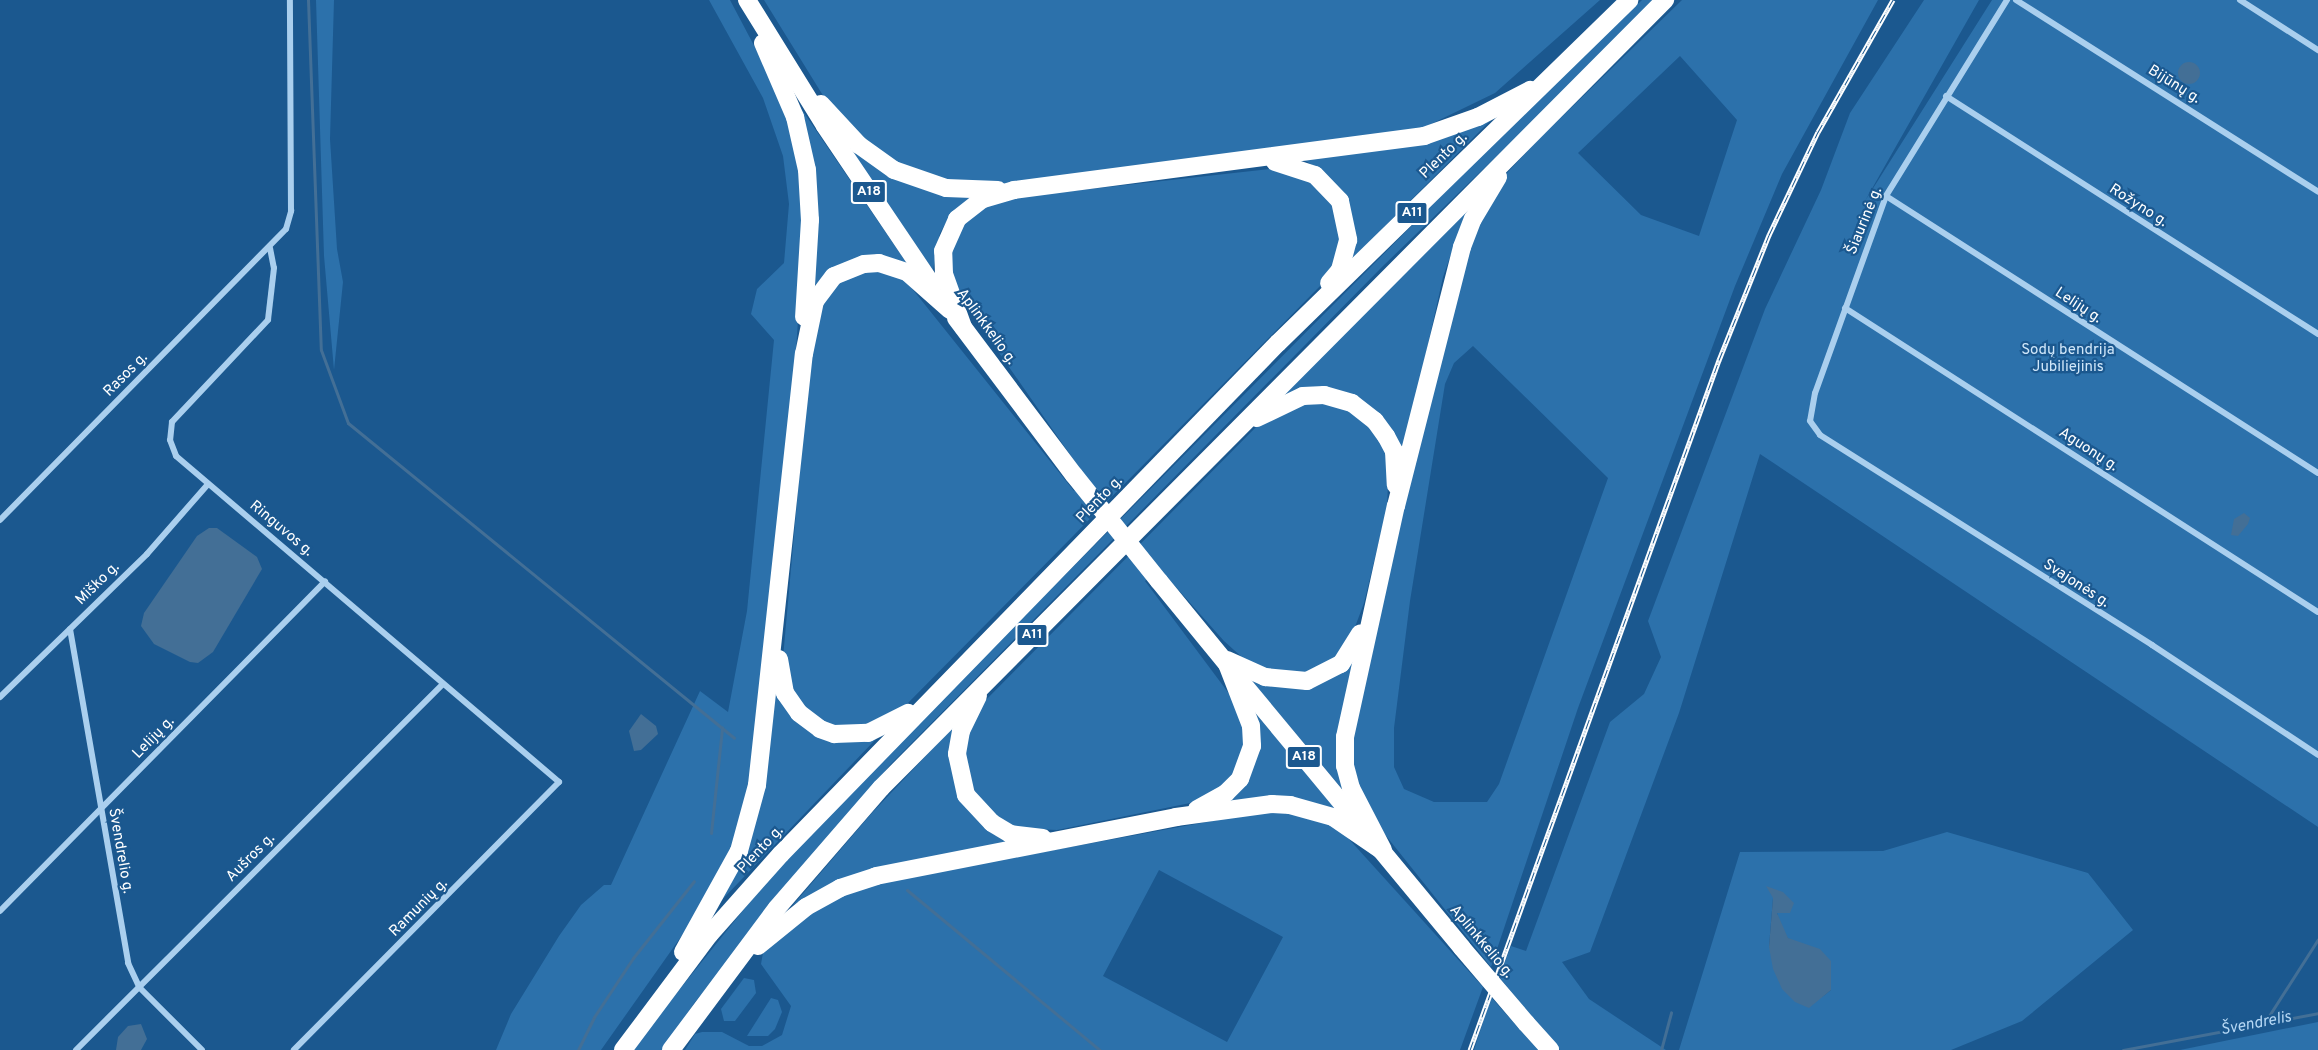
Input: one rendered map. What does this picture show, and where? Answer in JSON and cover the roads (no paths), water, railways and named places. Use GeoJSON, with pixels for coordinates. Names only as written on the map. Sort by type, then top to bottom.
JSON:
{"type":"FeatureCollection","features":[{"type":"Feature","properties":{"kind":"highway","name":"Aplinkkelio g."},"geometry":{"type":"LineString","coordinates":[[745,0],[825,126],[950,310],[1074,475],[1462,948],[1550,1050]]}},
{"type":"Feature","properties":{"kind":"highway"},"geometry":{"type":"LineString","coordinates":[[642,1020],[724,882],[750,819],[782,585],[804,354],[810,220],[807,170],[795,117],[745,0]]}},
{"type":"Feature","properties":{"kind":"highway","name":"Plento g."},"geometry":{"type":"LineString","coordinates":[[623,1050],[642,1020],[709,935],[781,854],[1278,344],[1630,0]]}},
{"type":"Feature","properties":{"kind":"highway","name":"A11"},"geometry":{"type":"LineString","coordinates":[[671,1050],[827,848],[986,681],[1665,0]]}},
{"type":"Feature","properties":{"kind":"highway"},"geometry":{"type":"LineString","coordinates":[[792,72],[859,145],[894,170],[946,188],[1014,190],[1258,160],[1451,129],[1545,82]]}},
{"type":"Feature","properties":{"kind":"highway"},"geometry":{"type":"LineString","coordinates":[[1384,853],[1352,788],[1344,753],[1373,605],[1462,247],[1488,191],[1540,124]]}},
{"type":"Feature","properties":{"kind":"highway"},"geometry":{"type":"LineString","coordinates":[[1258,160],[1301,167],[1315,175],[1334,191],[1347,222],[1348,240],[1340,270],[1278,344]]}},
{"type":"Feature","properties":{"kind":"highway"},"geometry":{"type":"LineString","coordinates":[[963,327],[944,274],[946,237],[966,210],[983,199],[1014,190]]}},
{"type":"Feature","properties":{"kind":"highway"},"geometry":{"type":"LineString","coordinates":[[804,354],[815,301],[824,286],[847,269],[864,264],[895,267],[917,280],[950,310]]}},
{"type":"Feature","properties":{"kind":"highway"},"geometry":{"type":"LineString","coordinates":[[1232,433],[1276,406],[1303,396],[1324,395],[1352,404],[1375,420],[1394,451],[1396,506]]}},
{"type":"Feature","properties":{"kind":"highway"},"geometry":{"type":"LineString","coordinates":[[782,585],[780,676],[785,693],[809,722],[834,734],[868,733],[928,702]]}},
{"type":"Feature","properties":{"kind":"highway"},"geometry":{"type":"LineString","coordinates":[[1224,660],[1283,682],[1320,678],[1350,655],[1373,605]]}},
{"type":"Feature","properties":{"kind":"highway"},"geometry":{"type":"LineString","coordinates":[[1176,817],[1226,794],[1247,764],[1251,726],[1224,660]]}},
{"type":"Feature","properties":{"kind":"highway"},"geometry":{"type":"LineString","coordinates":[[986,681],[961,731],[957,754],[966,795],[992,823],[1010,834],[1066,839]]}},
{"type":"Feature","properties":{"kind":"highway"},"geometry":{"type":"LineString","coordinates":[[690,1023],[713,1003],[761,943],[806,907],[840,888],[876,876],[1176,817],[1290,804],[1332,818],[1384,853]]}},
{"type":"Feature","properties":{"kind":"street","name":"Rasos g."},"geometry":{"type":"LineString","coordinates":[[0,520],[270,248],[286,229],[291,211],[290,0]]}},
{"type":"Feature","properties":{"kind":"street","name":"Šiaurinė g."},"geometry":{"type":"LineString","coordinates":[[1820,435],[1810,421],[1811,408],[1886,196],[2007,0]]}},
{"type":"Feature","properties":{"kind":"street","name":"Bijūnų g."},"geometry":{"type":"LineString","coordinates":[[2016,0],[2318,192]]}},
{"type":"Feature","properties":{"kind":"street"},"geometry":{"type":"LineString","coordinates":[[2240,0],[2318,50]]}},
{"type":"Feature","properties":{"kind":"street","name":"Rožyno g."},"geometry":{"type":"LineString","coordinates":[[1946,96],[2318,334]]}},
{"type":"Feature","properties":{"kind":"street","name":"Lelijų g."},"geometry":{"type":"LineString","coordinates":[[1886,196],[2318,473]]}},
{"type":"Feature","properties":{"kind":"street","name":"Ringuvos g."},"geometry":{"type":"LineString","coordinates":[[270,248],[274,268],[268,320],[172,423],[170,440],[176,456],[559,782]]}},
{"type":"Feature","properties":{"kind":"street","name":"Aguonų g."},"geometry":{"type":"LineString","coordinates":[[1845,308],[2318,612]]}},
{"type":"Feature","properties":{"kind":"street","name":"Svajonės g."},"geometry":{"type":"LineString","coordinates":[[1820,435],[2152,645],[2318,755]]}},
{"type":"Feature","properties":{"kind":"street","name":"Miško g."},"geometry":{"type":"LineString","coordinates":[[0,697],[147,554],[208,484]]}},
{"type":"Feature","properties":{"kind":"street","name":"Lelijų g."},"geometry":{"type":"LineString","coordinates":[[0,911],[325,581]]}},
{"type":"Feature","properties":{"kind":"street","name":"Švendrelio g."},"geometry":{"type":"LineString","coordinates":[[70,629],[128,963],[139,987],[202,1050]]}},
{"type":"Feature","properties":{"kind":"street","name":"Aušros g."},"geometry":{"type":"LineString","coordinates":[[76,1050],[443,684]]}},
{"type":"Feature","properties":{"kind":"street","name":"Ramunių g."},"geometry":{"type":"LineString","coordinates":[[294,1050],[559,782]]}},
{"type":"Feature","properties":{"kind":"waterway"},"geometry":{"type":"LineString","coordinates":[[308,0],[321,350],[348,423],[734,738]]}},
{"type":"Feature","properties":{"kind":"waterway"},"geometry":{"type":"LineString","coordinates":[[711,833],[722,728]]}},
{"type":"Feature","properties":{"kind":"waterway"},"geometry":{"type":"LineString","coordinates":[[578,1050],[594,1017],[633,958],[694,881]]}},
{"type":"Feature","properties":{"kind":"waterway"},"geometry":{"type":"LineString","coordinates":[[907,890],[1100,1050]]}},
{"type":"Feature","properties":{"kind":"waterway"},"geometry":{"type":"LineString","coordinates":[[2265,1022],[2318,939]]}},
{"type":"Feature","properties":{"kind":"waterway"},"geometry":{"type":"LineString","coordinates":[[1661,1050],[1671,1012]]}},
{"type":"Feature","properties":{"kind":"waterway","name":"Švendrelis"},"geometry":{"type":"LineString","coordinates":[[2123,1050],[2318,1013]]}},
{"type":"Feature","properties":{"kind":"railway"},"geometry":{"type":"LineString","coordinates":[[1470,1050],[1719,360],[1769,235],[1818,132],[1893,0]]}},
{"type":"Feature","properties":{"kind":"park label","name":"Sodų bendrija Jubiliejinis"},"geometry":{"type":"Point","coordinates":[2068,358]}}]}
